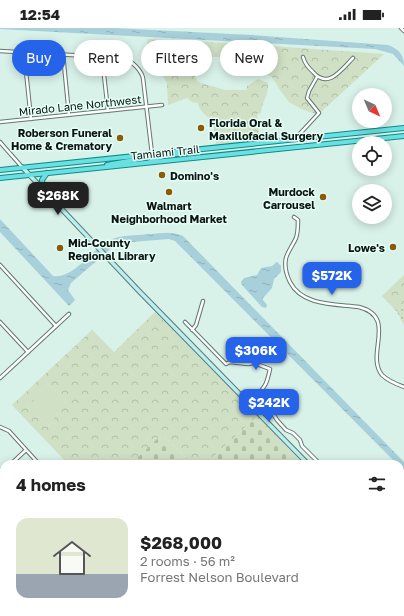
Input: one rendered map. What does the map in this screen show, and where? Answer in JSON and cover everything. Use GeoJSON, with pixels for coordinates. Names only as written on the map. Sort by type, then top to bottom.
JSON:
{"type":"FeatureCollection","features":[{"type":"Feature","properties":{"kind":"main road","name":"Tamiami Trail"},"geometry":{"type":"LineString","coordinates":[[0,170],[404,128]]}},
{"type":"Feature","properties":{"kind":"main road"},"geometry":{"type":"LineString","coordinates":[[382,130],[382,136]]}},
{"type":"Feature","properties":{"kind":"main road","name":"Tamiami Trail"},"geometry":{"type":"LineString","coordinates":[[392,137],[404,136]]}},
{"type":"Feature","properties":{"kind":"main road","name":"Tamiami Trail"},"geometry":{"type":"LineString","coordinates":[[0,178],[352,141]]}},
{"type":"Feature","properties":{"kind":"main road"},"geometry":{"type":"LineString","coordinates":[[150,162],[158,157],[184,154],[204,148]]}},
{"type":"Feature","properties":{"kind":"main road"},"geometry":{"type":"LineString","coordinates":[[91,168],[144,158],[152,154]]}},
{"type":"Feature","properties":{"kind":"main road"},"geometry":{"type":"LineString","coordinates":[[43,189],[42,180],[47,173]]}},
{"type":"Feature","properties":{"kind":"street"},"geometry":{"type":"LineString","coordinates":[[401,28],[404,31]]}},
{"type":"Feature","properties":{"kind":"street"},"geometry":{"type":"LineString","coordinates":[[0,51],[12,52]]}},
{"type":"Feature","properties":{"kind":"street"},"geometry":{"type":"LineString","coordinates":[[303,57],[306,65],[317,77],[325,79],[333,77],[353,58]]}},
{"type":"Feature","properties":{"kind":"street"},"geometry":{"type":"LineString","coordinates":[[133,63],[142,74],[152,154]]}},
{"type":"Feature","properties":{"kind":"street"},"geometry":{"type":"LineString","coordinates":[[26,76],[30,118]]}},
{"type":"Feature","properties":{"kind":"street"},"geometry":{"type":"LineString","coordinates":[[65,76],[69,114]]}},
{"type":"Feature","properties":{"kind":"street"},"geometry":{"type":"LineString","coordinates":[[104,76],[108,111]]}},
{"type":"Feature","properties":{"kind":"street"},"geometry":{"type":"LineString","coordinates":[[295,139],[318,113],[307,98],[308,91],[317,77]]}},
{"type":"Feature","properties":{"kind":"street","name":"Mirado Lane Northwest"},"geometry":{"type":"LineString","coordinates":[[0,122],[162,105]]}},
{"type":"Feature","properties":{"kind":"street"},"geometry":{"type":"LineString","coordinates":[[0,142],[105,255],[304,460]]}},
{"type":"Feature","properties":{"kind":"street"},"geometry":{"type":"LineString","coordinates":[[294,217],[298,220],[297,233],[285,265],[286,275],[293,288],[300,295],[310,300],[359,307],[372,314],[377,321],[379,328],[376,357],[378,368],[385,377],[404,387]]}},
{"type":"Feature","properties":{"kind":"street"},"geometry":{"type":"LineString","coordinates":[[0,265],[56,326]]}},
{"type":"Feature","properties":{"kind":"street"},"geometry":{"type":"LineString","coordinates":[[192,330],[196,325],[203,301]]}},
{"type":"Feature","properties":{"kind":"street"},"geometry":{"type":"LineString","coordinates":[[0,378],[69,314]]}},
{"type":"Feature","properties":{"kind":"street"},"geometry":{"type":"LineString","coordinates":[[0,322],[28,352]]}},
{"type":"Feature","properties":{"kind":"street"},"geometry":{"type":"LineString","coordinates":[[185,322],[226,364],[230,362],[248,364],[254,363],[270,369],[267,383],[256,396],[272,412],[276,420],[286,430],[293,433],[300,440],[302,446],[316,460]]}},
{"type":"Feature","properties":{"kind":"street"},"geometry":{"type":"LineString","coordinates":[[0,427],[9,431],[35,460]]}},
{"type":"Feature","properties":{"kind":"street"},"geometry":{"type":"LineString","coordinates":[[15,460],[26,450]]}},
{"type":"Feature","properties":{"kind":"green space"},"geometry":{"type":"Polygon","coordinates":[[[212,42],[220,43],[220,57],[212,57],[212,42]]]}},
{"type":"Feature","properties":{"kind":"green space"},"geometry":{"type":"Polygon","coordinates":[[[278,46],[384,54],[320,113],[319,109],[308,98],[318,79],[334,79],[355,58],[353,56],[335,74],[330,77],[324,77],[319,76],[314,71],[304,55],[301,56],[305,66],[315,77],[307,90],[305,98],[316,111],[316,114],[301,109],[289,102],[270,76],[278,76],[278,46]]]}},
{"type":"Feature","properties":{"kind":"green space"},"geometry":{"type":"Polygon","coordinates":[[[163,76],[195,76],[198,82],[225,90],[246,90],[247,86],[258,79],[268,83],[261,113],[257,114],[259,129],[258,140],[216,144],[213,120],[202,111],[198,103],[192,102],[187,98],[168,105],[167,83],[163,76]]]}},
{"type":"Feature","properties":{"kind":"green space"},"geometry":{"type":"Polygon","coordinates":[[[404,275],[404,305],[397,312],[382,296],[404,275]]]}},
{"type":"Feature","properties":{"kind":"green space"},"geometry":{"type":"Polygon","coordinates":[[[404,305],[404,325],[397,312],[404,305]]]}},
{"type":"Feature","properties":{"kind":"green space"},"geometry":{"type":"Polygon","coordinates":[[[155,312],[257,416],[210,460],[188,460],[162,434],[135,460],[64,460],[12,405],[92,330],[114,352],[155,312]],[[46,383],[28,408],[49,426],[66,400],[46,383]]]}},
{"type":"Feature","properties":{"kind":"green space"},"geometry":{"type":"Polygon","coordinates":[[[46,383],[66,400],[49,426],[28,408],[46,383]]]}},
{"type":"Feature","properties":{"kind":"green space"},"geometry":{"type":"Polygon","coordinates":[[[257,416],[299,460],[210,460],[257,416]]]}},
{"type":"Feature","properties":{"kind":"green space"},"geometry":{"type":"Polygon","coordinates":[[[162,434],[188,460],[135,460],[162,434]]]}},
{"type":"Feature","properties":{"kind":"water"},"geometry":{"type":"Polygon","coordinates":[[[114,28],[251,35],[388,45],[395,48],[400,53],[404,66],[393,54],[375,49],[278,44],[278,40],[220,41],[0,29],[114,28]]]}},
{"type":"Feature","properties":{"kind":"water"},"geometry":{"type":"Polygon","coordinates":[[[0,219],[53,276],[61,276],[69,273],[100,247],[115,238],[168,233],[175,233],[183,236],[402,460],[393,460],[175,241],[169,239],[119,243],[115,245],[71,283],[68,290],[75,300],[69,306],[0,232],[0,219]]]}},
{"type":"Feature","properties":{"kind":"water"},"geometry":{"type":"Polygon","coordinates":[[[277,262],[281,266],[281,272],[274,279],[272,288],[263,298],[267,305],[266,308],[262,307],[241,282],[244,278],[257,275],[261,268],[272,266],[277,262]]]}},
{"type":"Feature","properties":{"kind":"place","name":"Florida Oral & Maxillofacial Surgery"},"geometry":{"type":"Point","coordinates":[201,128]}},
{"type":"Feature","properties":{"kind":"place","name":"Roberson Funeral Home & Crematory"},"geometry":{"type":"Point","coordinates":[120,138]}},
{"type":"Feature","properties":{"kind":"place","name":"Domino's"},"geometry":{"type":"Point","coordinates":[162,175]}},
{"type":"Feature","properties":{"kind":"place","name":"Walmart Neighborhood Market"},"geometry":{"type":"Point","coordinates":[169,192]}},
{"type":"Feature","properties":{"kind":"place","name":"Murdock Carrousel"},"geometry":{"type":"Point","coordinates":[323,197]}},
{"type":"Feature","properties":{"kind":"place","name":"Lowe's"},"geometry":{"type":"Point","coordinates":[393,247]}},
{"type":"Feature","properties":{"kind":"place","name":"Mid-County Regional Library"},"geometry":{"type":"Point","coordinates":[60,248]}}]}
